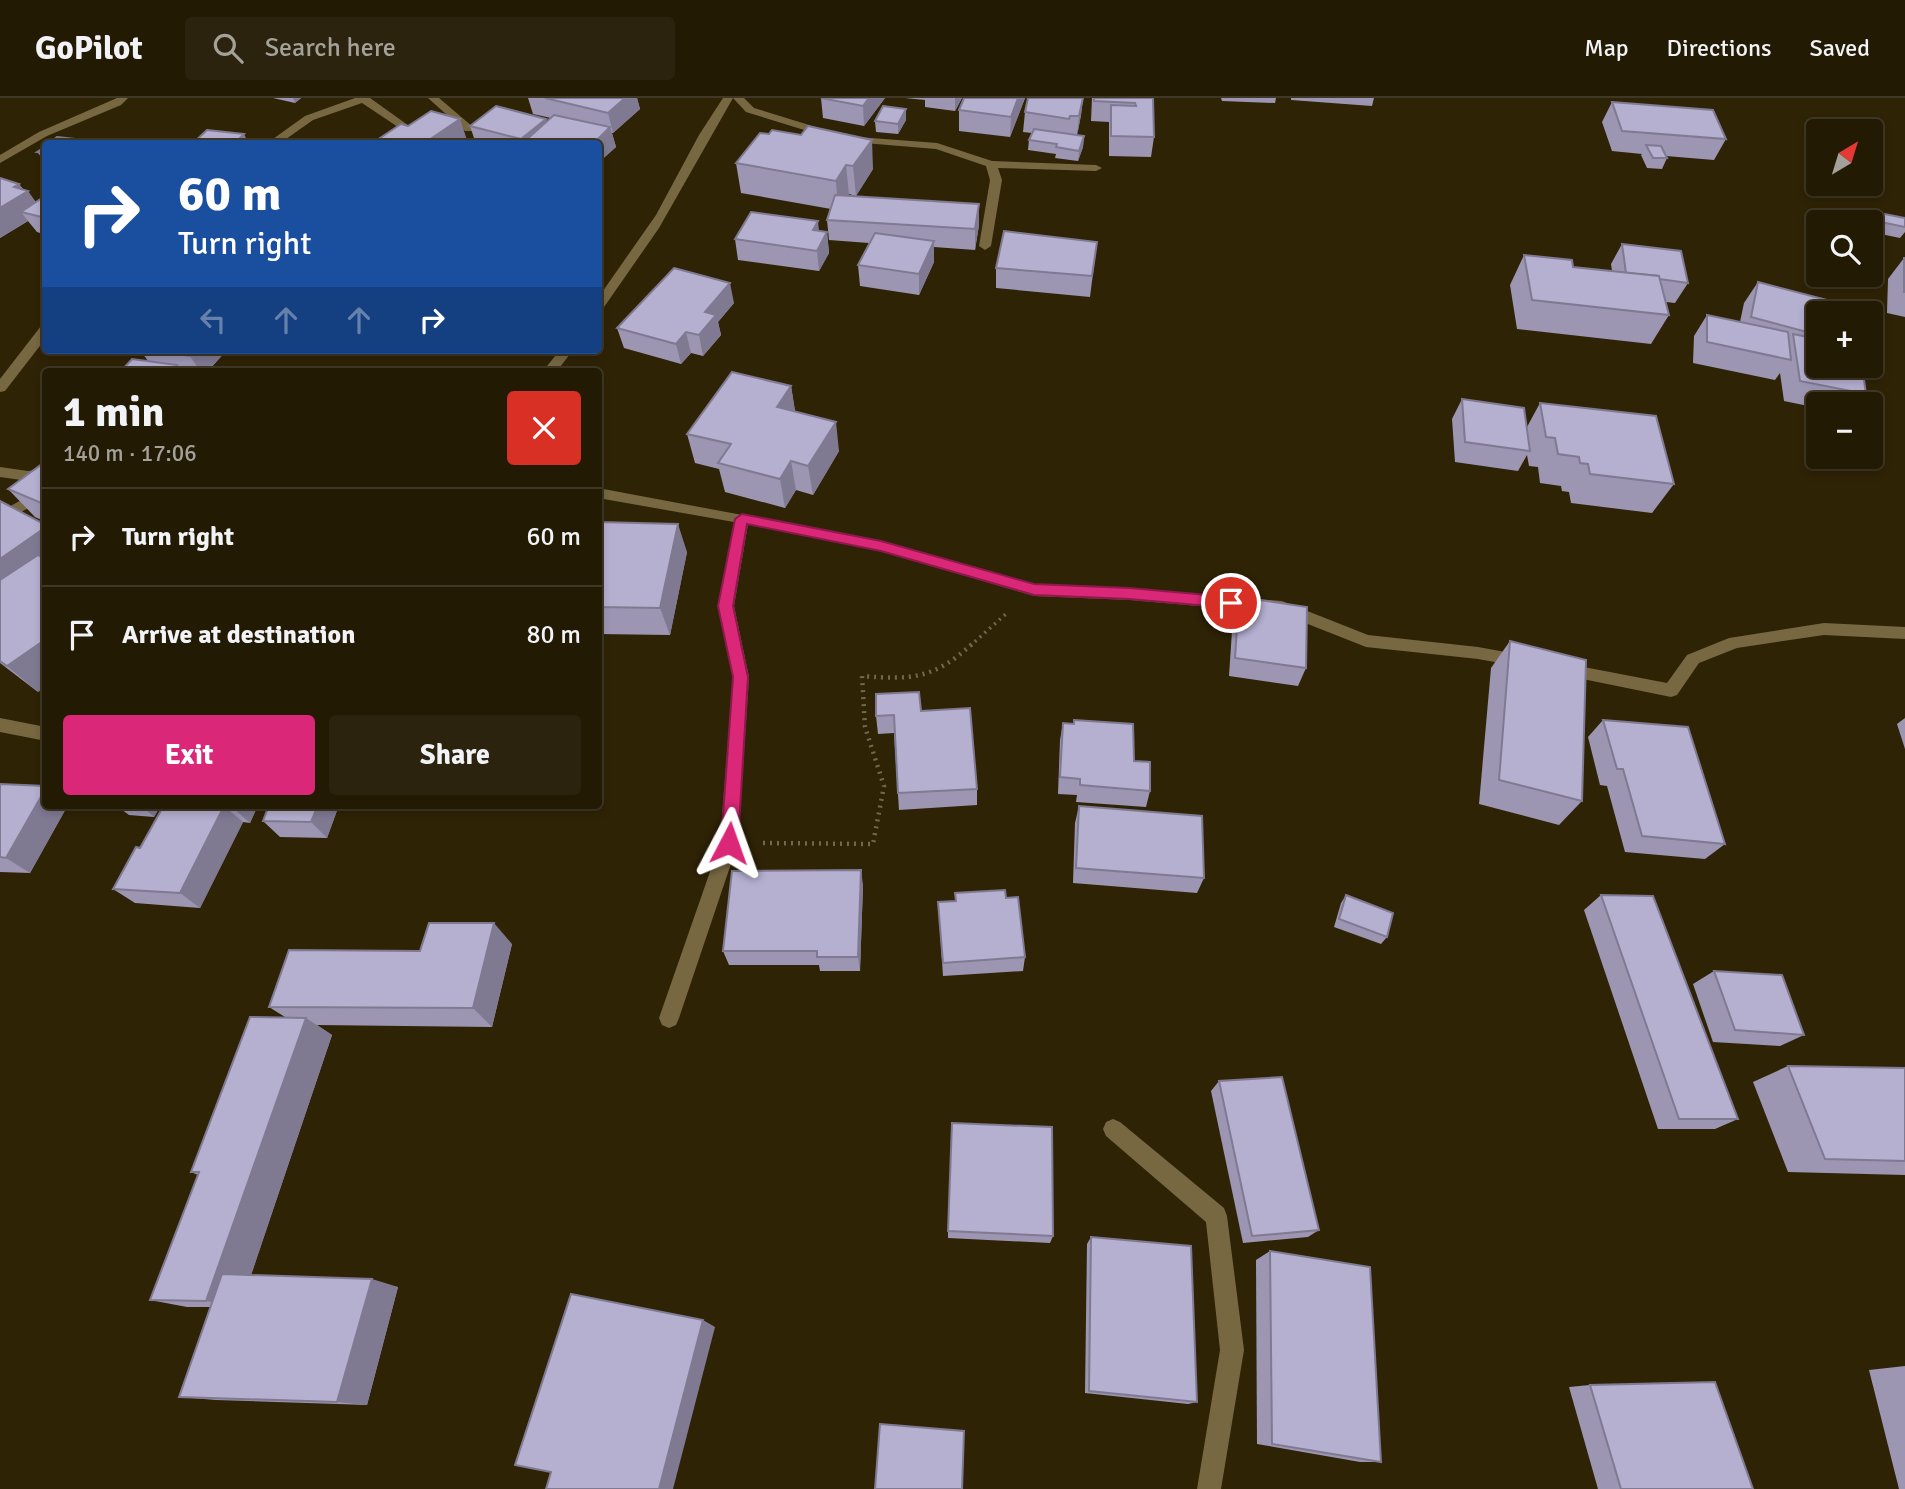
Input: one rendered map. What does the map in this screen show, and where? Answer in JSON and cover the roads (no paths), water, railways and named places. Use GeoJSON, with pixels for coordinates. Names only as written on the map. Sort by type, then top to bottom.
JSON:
{"type":"FeatureCollection","features":[{"type":"Feature","properties":{"kind":"street"},"geometry":{"type":"LineString","coordinates":[[0,160],[43,134],[123,98]]}},
{"type":"Feature","properties":{"kind":"street"},"geometry":{"type":"LineString","coordinates":[[277,140],[309,118],[364,98],[414,133]]}},
{"type":"Feature","properties":{"kind":"street"},"geometry":{"type":"LineString","coordinates":[[433,98],[469,128]]}},
{"type":"Feature","properties":{"kind":"street"},"geometry":{"type":"LineString","coordinates":[[602,302],[644,244],[671,200],[711,121],[728,98]]}},
{"type":"Feature","properties":{"kind":"street"},"geometry":{"type":"LineString","coordinates":[[738,98],[750,110],[844,139],[937,146],[991,164],[1096,168]]}},
{"type":"Feature","properties":{"kind":"street"},"geometry":{"type":"LineString","coordinates":[[985,246],[996,180],[991,164]]}},
{"type":"Feature","properties":{"kind":"street"},"geometry":{"type":"LineString","coordinates":[[0,388],[42,333]]}},
{"type":"Feature","properties":{"kind":"street"},"geometry":{"type":"LineString","coordinates":[[552,368],[564,354]]}},
{"type":"Feature","properties":{"kind":"street"},"geometry":{"type":"LineString","coordinates":[[0,472],[28,476],[42,474]]}},
{"type":"Feature","properties":{"kind":"street"},"geometry":{"type":"LineString","coordinates":[[0,519],[42,493]]}},
{"type":"Feature","properties":{"kind":"street"},"geometry":{"type":"LineString","coordinates":[[602,496],[881,546],[1034,590],[1129,594],[1282,607],[1366,641],[1478,653],[1671,690],[1693,659],[1735,642],[1824,629],[1905,633]]}},
{"type":"Feature","properties":{"kind":"street"},"geometry":{"type":"LineString","coordinates":[[669,1018],[729,843],[741,677],[726,606],[742,519]]}},
{"type":"Feature","properties":{"kind":"street"},"geometry":{"type":"LineString","coordinates":[[0,726],[42,733]]}},
{"type":"Feature","properties":{"kind":"street"},"geometry":{"type":"LineString","coordinates":[[1113,1129],[1216,1216],[1232,1350],[1209,1489]]}}]}
